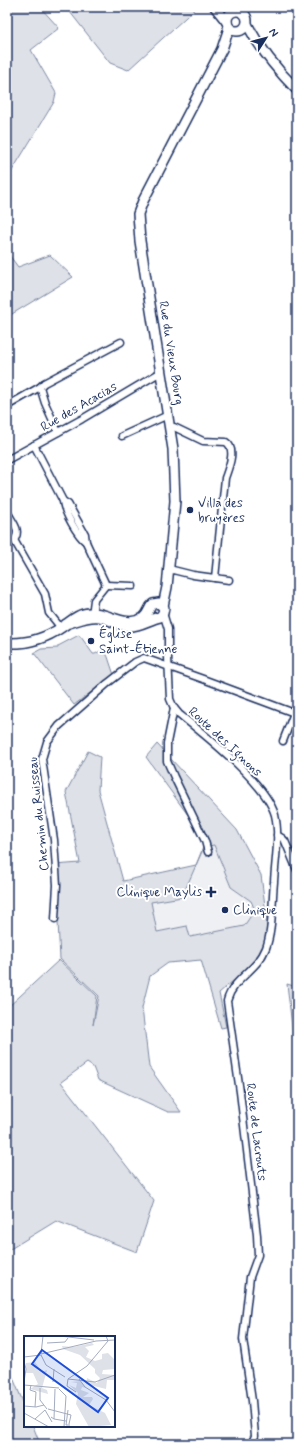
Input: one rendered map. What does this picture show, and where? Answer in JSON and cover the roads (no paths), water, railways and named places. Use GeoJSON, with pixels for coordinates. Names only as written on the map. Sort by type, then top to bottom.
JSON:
{"type":"FeatureCollection","features":[{"type":"Feature","properties":{"kind":"street"},"geometry":{"type":"LineString","coordinates":[[215,7],[241,13],[255,40],[278,71],[297,90]]}},
{"type":"Feature","properties":{"kind":"street"},"geometry":{"type":"LineString","coordinates":[[215,7],[233,31],[247,33],[255,40]]}},
{"type":"Feature","properties":{"kind":"street"},"geometry":{"type":"LineString","coordinates":[[222,49],[228,25],[228,17],[241,13]]}},
{"type":"Feature","properties":{"kind":"street"},"geometry":{"type":"LineString","coordinates":[[222,49],[239,31],[244,28],[241,13]]}},
{"type":"Feature","properties":{"kind":"street","name":"Rue du Vieux Bourg"},"geometry":{"type":"LineString","coordinates":[[158,611],[168,587],[174,501],[173,449],[140,241],[138,214],[142,201],[222,49]]}},
{"type":"Feature","properties":{"kind":"street"},"geometry":{"type":"LineString","coordinates":[[7,406],[121,342]]}},
{"type":"Feature","properties":{"kind":"street","name":"Rue des Acacias"},"geometry":{"type":"LineString","coordinates":[[7,460],[161,372]]}},
{"type":"Feature","properties":{"kind":"street"},"geometry":{"type":"LineString","coordinates":[[40,387],[45,403],[58,432]]}},
{"type":"Feature","properties":{"kind":"street"},"geometry":{"type":"LineString","coordinates":[[122,436],[168,415]]}},
{"type":"Feature","properties":{"kind":"street"},"geometry":{"type":"LineString","coordinates":[[170,427],[174,427],[203,440],[226,442],[229,444],[231,449],[229,468],[225,478],[215,578]]}},
{"type":"Feature","properties":{"kind":"street"},"geometry":{"type":"LineString","coordinates":[[34,445],[63,501],[68,504],[84,534],[86,542],[106,585]]}},
{"type":"Feature","properties":{"kind":"street"},"geometry":{"type":"LineString","coordinates":[[7,513],[17,530],[18,534],[14,540]]}},
{"type":"Feature","properties":{"kind":"street"},"geometry":{"type":"LineString","coordinates":[[7,539],[14,540]]}},
{"type":"Feature","properties":{"kind":"street"},"geometry":{"type":"LineString","coordinates":[[14,540],[44,594],[49,613],[64,626]]}},
{"type":"Feature","properties":{"kind":"street"},"geometry":{"type":"LineString","coordinates":[[169,569],[193,575],[230,580]]}},
{"type":"Feature","properties":{"kind":"street"},"geometry":{"type":"LineString","coordinates":[[106,585],[133,586]]}},
{"type":"Feature","properties":{"kind":"street"},"geometry":{"type":"LineString","coordinates":[[92,615],[94,600],[106,585]]}},
{"type":"Feature","properties":{"kind":"street"},"geometry":{"type":"LineString","coordinates":[[7,643],[24,643],[40,640],[64,626],[92,615],[123,626],[129,626],[136,625],[158,611],[168,629],[169,667]]}},
{"type":"Feature","properties":{"kind":"street","name":"Chemin du Ruisseau"},"geometry":{"type":"LineString","coordinates":[[55,919],[57,885],[54,840],[42,759],[47,742],[59,726],[108,683],[135,662],[144,658],[296,714]]}},
{"type":"Feature","properties":{"kind":"street","name":"Route des Ignons"},"geometry":{"type":"LineString","coordinates":[[169,667],[170,699],[174,708],[234,762],[264,795],[274,814],[277,835]]}},
{"type":"Feature","properties":{"kind":"street"},"geometry":{"type":"LineString","coordinates":[[174,708],[167,742],[168,761],[174,778],[205,841],[208,852]]}},
{"type":"Feature","properties":{"kind":"street"},"geometry":{"type":"LineString","coordinates":[[283,741],[296,714]]}},
{"type":"Feature","properties":{"kind":"street"},"geometry":{"type":"LineString","coordinates":[[277,835],[285,841],[295,859],[297,870]]}},
{"type":"Feature","properties":{"kind":"street","name":"Route de Lacrouts"},"geometry":{"type":"LineString","coordinates":[[251,1444],[255,1436],[252,1401],[243,1339],[250,1277],[258,1255],[257,1234],[240,1092],[227,1001],[229,992],[234,985],[257,964],[263,956],[268,944],[277,835]]}},
{"type":"Feature","properties":{"kind":"place","name":"Villa des bruyères"},"geometry":{"type":"Point","coordinates":[190,510]}},
{"type":"Feature","properties":{"kind":"place","name":"Église Saint-Étienne"},"geometry":{"type":"Point","coordinates":[91,641]}},
{"type":"Feature","properties":{"kind":"place","name":"Clinique Maylis"},"geometry":{"type":"Point","coordinates":[211,892]}},
{"type":"Feature","properties":{"kind":"place","name":"Clinique"},"geometry":{"type":"Point","coordinates":[225,910]}}]}
